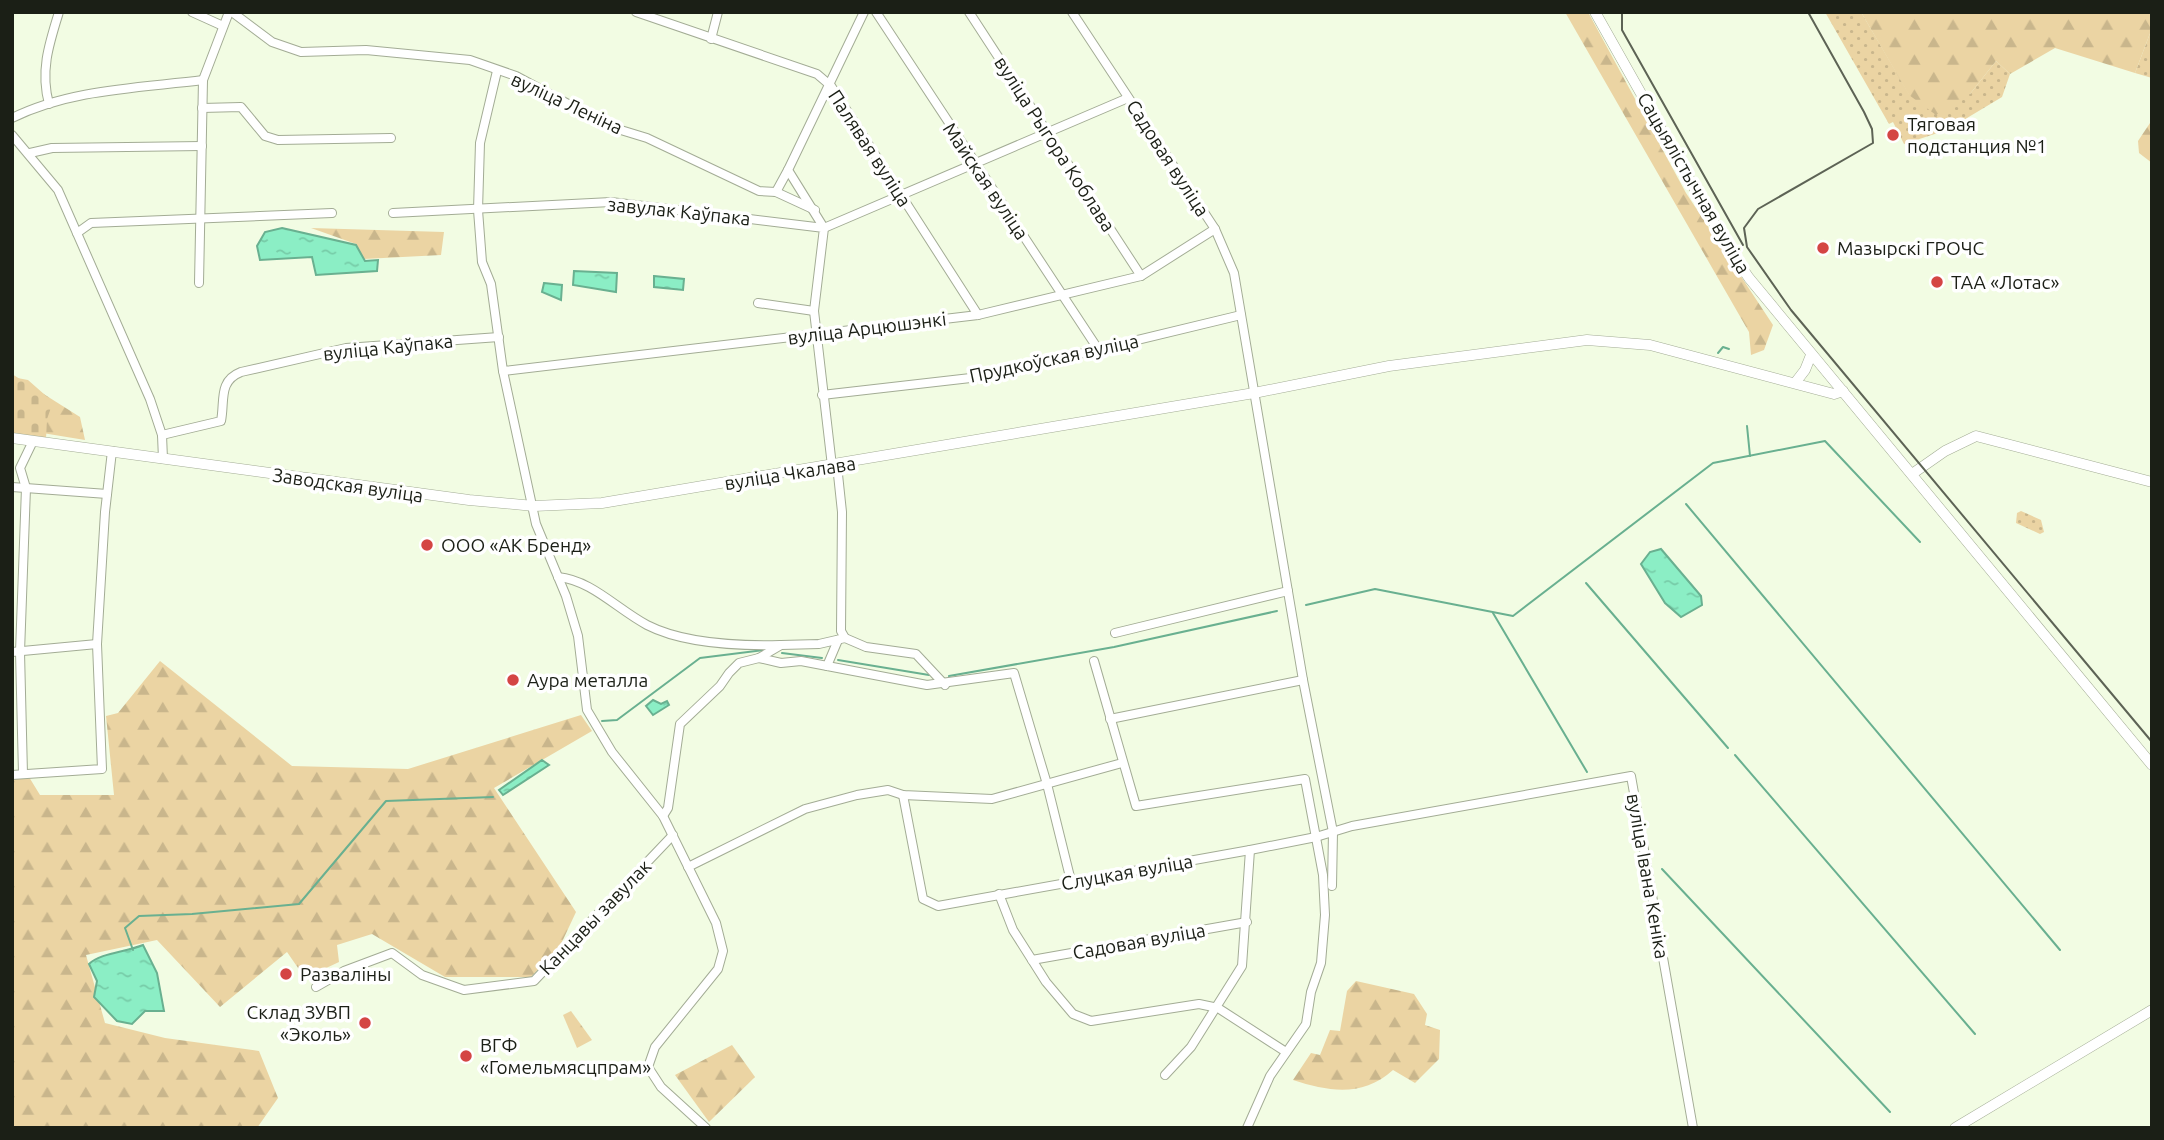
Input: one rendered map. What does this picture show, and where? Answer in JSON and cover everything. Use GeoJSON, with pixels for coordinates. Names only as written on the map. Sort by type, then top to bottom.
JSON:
{"type":"FeatureCollection","features":[{"type":"Feature","properties":{"kind":"main road","name":"Сацыялістычная вуліца"},"geometry":{"type":"LineString","coordinates":[[1595,12],[1727,246],[1811,355],[2152,765]]}},
{"type":"Feature","properties":{"kind":"main road","name":"вуліца Чкалава"},"geometry":{"type":"LineString","coordinates":[[534,506],[602,503],[834,466],[1254,393],[1389,366],[1587,340],[1650,345],[1834,394],[1843,391]]}},
{"type":"Feature","properties":{"kind":"main road"},"geometry":{"type":"LineString","coordinates":[[1795,383],[1805,370],[1811,355]]}},
{"type":"Feature","properties":{"kind":"main road"},"geometry":{"type":"LineString","coordinates":[[1912,474],[1952,446],[1976,436],[2152,482]]}},
{"type":"Feature","properties":{"kind":"main road","name":"Заводская вуліца"},"geometry":{"type":"LineString","coordinates":[[12,438],[408,494],[534,506]]}},
{"type":"Feature","properties":{"kind":"main road"},"geometry":{"type":"LineString","coordinates":[[1955,1128],[2152,1010]]}},
{"type":"Feature","properties":{"kind":"street"},"geometry":{"type":"LineString","coordinates":[[49,104],[44,86],[46,55],[59,12]]}},
{"type":"Feature","properties":{"kind":"street"},"geometry":{"type":"LineString","coordinates":[[192,12],[223,26]]}},
{"type":"Feature","properties":{"kind":"street"},"geometry":{"type":"LineString","coordinates":[[199,283],[203,80],[231,12]]}},
{"type":"Feature","properties":{"kind":"street","name":"вуліца Леніна"},"geometry":{"type":"LineString","coordinates":[[231,12],[272,42],[301,52],[366,50],[470,60],[516,76],[611,127],[646,138],[759,191],[776,192],[815,210]]}},
{"type":"Feature","properties":{"kind":"street","name":"Палявая вуліца"},"geometry":{"type":"LineString","coordinates":[[636,12],[817,74],[831,86],[978,315]]}},
{"type":"Feature","properties":{"kind":"street"},"geometry":{"type":"LineString","coordinates":[[676,24],[680,12]]}},
{"type":"Feature","properties":{"kind":"street"},"geometry":{"type":"LineString","coordinates":[[710,39],[718,12]]}},
{"type":"Feature","properties":{"kind":"street"},"geometry":{"type":"LineString","coordinates":[[776,192],[831,86],[864,12]]}},
{"type":"Feature","properties":{"kind":"street","name":"Майская вуліца"},"geometry":{"type":"LineString","coordinates":[[876,12],[1098,349]]}},
{"type":"Feature","properties":{"kind":"street","name":"вуліца Рыгора Коблава"},"geometry":{"type":"LineString","coordinates":[[969,12],[1141,276]]}},
{"type":"Feature","properties":{"kind":"street","name":"Садовая вуліца"},"geometry":{"type":"LineString","coordinates":[[1072,12],[1215,229],[1234,273],[1303,680],[1334,832],[1332,886]]}},
{"type":"Feature","properties":{"kind":"street"},"geometry":{"type":"LineString","coordinates":[[497,71],[480,143],[478,210],[482,262],[491,284],[503,371],[537,524],[579,636],[587,710],[599,734],[663,816],[716,923],[723,951],[718,969],[655,1047],[648,1067],[661,1087],[706,1128]]}},
{"type":"Feature","properties":{"kind":"street"},"geometry":{"type":"LineString","coordinates":[[12,118],[49,104],[85,95],[203,80]]}},
{"type":"Feature","properties":{"kind":"street"},"geometry":{"type":"LineString","coordinates":[[824,228],[1128,98]]}},
{"type":"Feature","properties":{"kind":"street"},"geometry":{"type":"LineString","coordinates":[[202,108],[241,107],[265,136],[278,140],[391,138]]}},
{"type":"Feature","properties":{"kind":"street"},"geometry":{"type":"LineString","coordinates":[[12,135],[30,153],[58,190],[150,399],[162,435],[163,459]]}},
{"type":"Feature","properties":{"kind":"street"},"geometry":{"type":"LineString","coordinates":[[30,153],[52,148],[202,146]]}},
{"type":"Feature","properties":{"kind":"street"},"geometry":{"type":"LineString","coordinates":[[788,170],[824,228],[814,311],[822,395],[842,512],[841,639],[827,666]]}},
{"type":"Feature","properties":{"kind":"street","name":"завулак Каўпака"},"geometry":{"type":"LineString","coordinates":[[393,212],[611,202],[824,228]]}},
{"type":"Feature","properties":{"kind":"street"},"geometry":{"type":"LineString","coordinates":[[78,233],[91,223],[201,216],[332,214]]}},
{"type":"Feature","properties":{"kind":"street","name":"вуліца Арцюшэнкі"},"geometry":{"type":"LineString","coordinates":[[503,371],[978,315],[1141,276],[1215,229]]}},
{"type":"Feature","properties":{"kind":"street"},"geometry":{"type":"LineString","coordinates":[[758,303],[814,311]]}},
{"type":"Feature","properties":{"kind":"street","name":"Прудкоўская вуліца"},"geometry":{"type":"LineString","coordinates":[[822,395],[988,376],[1241,314]]}},
{"type":"Feature","properties":{"kind":"street","name":"вуліца Каўпака"},"geometry":{"type":"LineString","coordinates":[[162,435],[221,421],[223,388],[232,375],[241,372],[346,348],[499,337]]}},
{"type":"Feature","properties":{"kind":"street"},"geometry":{"type":"LineString","coordinates":[[23,774],[16,652],[26,488],[20,468],[33,442]]}},
{"type":"Feature","properties":{"kind":"street"},"geometry":{"type":"LineString","coordinates":[[12,775],[102,769],[97,644],[112,451]]}},
{"type":"Feature","properties":{"kind":"street"},"geometry":{"type":"LineString","coordinates":[[12,487],[107,494]]}},
{"type":"Feature","properties":{"kind":"street"},"geometry":{"type":"LineString","coordinates":[[558,577],[576,579],[649,626],[687,637],[751,645],[841,639],[866,648],[916,654],[945,685]]}},
{"type":"Feature","properties":{"kind":"street"},"geometry":{"type":"LineString","coordinates":[[1115,633],[1288,592]]}},
{"type":"Feature","properties":{"kind":"street"},"geometry":{"type":"LineString","coordinates":[[16,652],[97,644]]}},
{"type":"Feature","properties":{"kind":"street"},"geometry":{"type":"LineString","coordinates":[[663,816],[668,808],[680,724],[739,663],[759,658],[781,645]]}},
{"type":"Feature","properties":{"kind":"street"},"geometry":{"type":"LineString","coordinates":[[759,658],[781,663],[801,661],[928,685],[945,685],[1014,673],[1071,878]]}},
{"type":"Feature","properties":{"kind":"street"},"geometry":{"type":"LineString","coordinates":[[1094,661],[1136,806],[1305,779],[1323,875],[1324,942],[1306,1024],[1270,1076],[1247,1128]]}},
{"type":"Feature","properties":{"kind":"street"},"geometry":{"type":"LineString","coordinates":[[1110,719],[1303,680]]}},
{"type":"Feature","properties":{"kind":"street"},"geometry":{"type":"LineString","coordinates":[[688,867],[805,809],[857,795],[888,790],[904,795],[992,799],[1122,763]]}},
{"type":"Feature","properties":{"kind":"street","name":"вуліца Івана Кеніка"},"geometry":{"type":"LineString","coordinates":[[1479,804],[1630,776],[1693,1128]]}},
{"type":"Feature","properties":{"kind":"street","name":"Слуцкая вуліца"},"geometry":{"type":"LineString","coordinates":[[904,795],[923,899],[938,906],[1071,878],[1250,850],[1316,837],[1352,826],[1479,804]]}},
{"type":"Feature","properties":{"kind":"street","name":"Канцавы завулак"},"geometry":{"type":"LineString","coordinates":[[316,987],[344,971],[392,953],[422,975],[464,990],[534,981],[673,835]]}},
{"type":"Feature","properties":{"kind":"street"},"geometry":{"type":"LineString","coordinates":[[1165,1075],[1191,1047],[1242,966],[1250,850]]}},
{"type":"Feature","properties":{"kind":"street"},"geometry":{"type":"LineString","coordinates":[[999,894],[1013,930],[1046,982],[1073,1014],[1091,1021],[1199,1004],[1218,1008],[1286,1052]]}},
{"type":"Feature","properties":{"kind":"street","name":"Садовая вуліца"},"geometry":{"type":"LineString","coordinates":[[1032,960],[1247,922]]}},
{"type":"Feature","properties":{"kind":"green space"},"geometry":{"type":"Polygon","coordinates":[[[1565,12],[1588,12],[1686,193],[1773,325],[1764,350],[1751,355],[1749,332],[1565,12]]]}},
{"type":"Feature","properties":{"kind":"green space"},"geometry":{"type":"Polygon","coordinates":[[[1825,12],[1861,12],[1909,94],[1970,94],[1996,61],[2010,74],[2002,97],[1947,130],[1904,144],[1893,122],[1889,124],[1825,12]]]}},
{"type":"Feature","properties":{"kind":"green space"},"geometry":{"type":"Polygon","coordinates":[[[1861,12],[2152,12],[2152,28],[2135,73],[2055,48],[2010,74],[1996,61],[1970,94],[1936,115],[1909,95],[1861,12]]]}},
{"type":"Feature","properties":{"kind":"green space"},"geometry":{"type":"Polygon","coordinates":[[[2152,28],[2152,78],[2135,73],[2152,28]]]}},
{"type":"Feature","properties":{"kind":"green space"},"geometry":{"type":"Polygon","coordinates":[[[2152,120],[2152,163],[2139,153],[2138,141],[2152,120]]]}},
{"type":"Feature","properties":{"kind":"green space"},"geometry":{"type":"Polygon","coordinates":[[[311,228],[444,232],[441,255],[364,259],[356,244],[311,228]]]}},
{"type":"Feature","properties":{"kind":"green space"},"geometry":{"type":"Polygon","coordinates":[[[12,374],[80,417],[85,440],[12,428],[12,374]]]}},
{"type":"Feature","properties":{"kind":"green space"},"geometry":{"type":"Polygon","coordinates":[[[12,377],[28,380],[53,402],[47,419],[46,439],[12,433],[12,377]]]}},
{"type":"Feature","properties":{"kind":"green space"},"geometry":{"type":"Polygon","coordinates":[[[2021,511],[2041,520],[2044,532],[2040,534],[2016,523],[2017,513],[2021,511]]]}},
{"type":"Feature","properties":{"kind":"green space"},"geometry":{"type":"Polygon","coordinates":[[[160,661],[292,766],[408,769],[581,715],[592,731],[494,788],[576,912],[561,944],[531,977],[445,977],[372,934],[337,945],[339,962],[305,978],[287,952],[220,1007],[157,940],[86,955],[105,1023],[165,1038],[259,1051],[278,1098],[257,1128],[12,1128],[12,779],[29,777],[40,795],[114,795],[106,716],[118,713],[160,661]]]}},
{"type":"Feature","properties":{"kind":"green space"},"geometry":{"type":"Polygon","coordinates":[[[1356,981],[1414,994],[1427,1014],[1425,1025],[1440,1030],[1439,1059],[1415,1083],[1393,1070],[1370,1085],[1346,1090],[1293,1080],[1311,1053],[1320,1055],[1330,1030],[1340,1031],[1347,991],[1356,981]]]}},
{"type":"Feature","properties":{"kind":"green space"},"geometry":{"type":"Polygon","coordinates":[[[571,1011],[592,1040],[577,1048],[563,1015],[571,1011]]]}},
{"type":"Feature","properties":{"kind":"green space"},"geometry":{"type":"Polygon","coordinates":[[[732,1045],[755,1077],[709,1122],[675,1075],[732,1045]]]}},
{"type":"Feature","properties":{"kind":"water"},"geometry":{"type":"Polygon","coordinates":[[[282,228],[356,245],[365,261],[378,260],[377,271],[316,275],[312,257],[260,260],[257,246],[265,232],[282,228]]]}},
{"type":"Feature","properties":{"kind":"water"},"geometry":{"type":"Polygon","coordinates":[[[574,271],[617,273],[616,292],[573,285],[574,271]]]}},
{"type":"Feature","properties":{"kind":"water"},"geometry":{"type":"Polygon","coordinates":[[[654,276],[684,279],[683,290],[654,287],[654,276]]]}},
{"type":"Feature","properties":{"kind":"water"},"geometry":{"type":"Polygon","coordinates":[[[544,283],[562,285],[561,300],[542,292],[544,283]]]}},
{"type":"Feature","properties":{"kind":"water"},"geometry":{"type":"Polygon","coordinates":[[[1661,549],[1701,596],[1702,605],[1681,617],[1665,603],[1641,564],[1650,552],[1661,549]]]}},
{"type":"Feature","properties":{"kind":"water"},"geometry":{"type":"Polygon","coordinates":[[[653,700],[661,704],[667,701],[669,705],[653,715],[646,706],[653,700]]]}},
{"type":"Feature","properties":{"kind":"water"},"geometry":{"type":"Polygon","coordinates":[[[542,760],[549,765],[503,795],[499,790],[542,760]]]}},
{"type":"Feature","properties":{"kind":"water"},"geometry":{"type":"Polygon","coordinates":[[[143,945],[157,973],[164,1011],[145,1011],[132,1024],[117,1021],[94,997],[97,981],[89,964],[106,955],[143,945]]]}},
{"type":"Feature","properties":{"kind":"waterway"},"geometry":{"type":"LineString","coordinates":[[1718,353],[1723,347],[1729,349]]}},
{"type":"Feature","properties":{"kind":"waterway"},"geometry":{"type":"LineString","coordinates":[[1747,426],[1750,456]]}},
{"type":"Feature","properties":{"kind":"waterway"},"geometry":{"type":"LineString","coordinates":[[1306,605],[1375,589],[1513,616],[1713,463],[1825,441],[1920,542]]}},
{"type":"Feature","properties":{"kind":"waterway"},"geometry":{"type":"LineString","coordinates":[[1686,504],[2060,950]]}},
{"type":"Feature","properties":{"kind":"waterway"},"geometry":{"type":"LineString","coordinates":[[1586,583],[1728,748]]}},
{"type":"Feature","properties":{"kind":"waterway"},"geometry":{"type":"LineString","coordinates":[[949,676],[1114,647],[1277,611]]}},
{"type":"Feature","properties":{"kind":"waterway"},"geometry":{"type":"LineString","coordinates":[[1493,613],[1587,772]]}},
{"type":"Feature","properties":{"kind":"waterway"},"geometry":{"type":"LineString","coordinates":[[602,721],[617,720],[700,658],[764,650]]}},
{"type":"Feature","properties":{"kind":"waterway"},"geometry":{"type":"LineString","coordinates":[[782,653],[822,658]]}},
{"type":"Feature","properties":{"kind":"waterway"},"geometry":{"type":"LineString","coordinates":[[838,660],[929,675]]}},
{"type":"Feature","properties":{"kind":"waterway"},"geometry":{"type":"LineString","coordinates":[[1735,755],[1975,1034]]}},
{"type":"Feature","properties":{"kind":"waterway"},"geometry":{"type":"LineString","coordinates":[[133,950],[125,928],[139,916],[299,904],[386,801],[493,797]]}},
{"type":"Feature","properties":{"kind":"waterway"},"geometry":{"type":"LineString","coordinates":[[1662,869],[1890,1112]]}},
{"type":"Feature","properties":{"kind":"tram line"},"geometry":{"type":"LineString","coordinates":[[1622,12],[1622,30],[1743,245]]}},
{"type":"Feature","properties":{"kind":"tram line"},"geometry":{"type":"LineString","coordinates":[[1808,12],[1864,112],[1872,129],[1873,143],[1758,209],[1744,228],[1747,247],[1791,310],[2152,742]]}},
{"type":"Feature","properties":{"kind":"place","name":"Тяговая подстанция №1"},"geometry":{"type":"Point","coordinates":[1893,135]}},
{"type":"Feature","properties":{"kind":"place","name":"Мазырскі ГРОЧС"},"geometry":{"type":"Point","coordinates":[1823,248]}},
{"type":"Feature","properties":{"kind":"place","name":"ТАА «Лотас»"},"geometry":{"type":"Point","coordinates":[1937,282]}},
{"type":"Feature","properties":{"kind":"place","name":"ООО «АК Бренд»"},"geometry":{"type":"Point","coordinates":[427,545]}},
{"type":"Feature","properties":{"kind":"place","name":"Аура металла"},"geometry":{"type":"Point","coordinates":[513,680]}},
{"type":"Feature","properties":{"kind":"place","name":"Разваліны"},"geometry":{"type":"Point","coordinates":[286,974]}},
{"type":"Feature","properties":{"kind":"place","name":"Склад ЗУВП «Эколь»"},"geometry":{"type":"Point","coordinates":[365,1023]}},
{"type":"Feature","properties":{"kind":"place","name":"ВГФ «Гомельмясцпрам»"},"geometry":{"type":"Point","coordinates":[466,1056]}}]}
